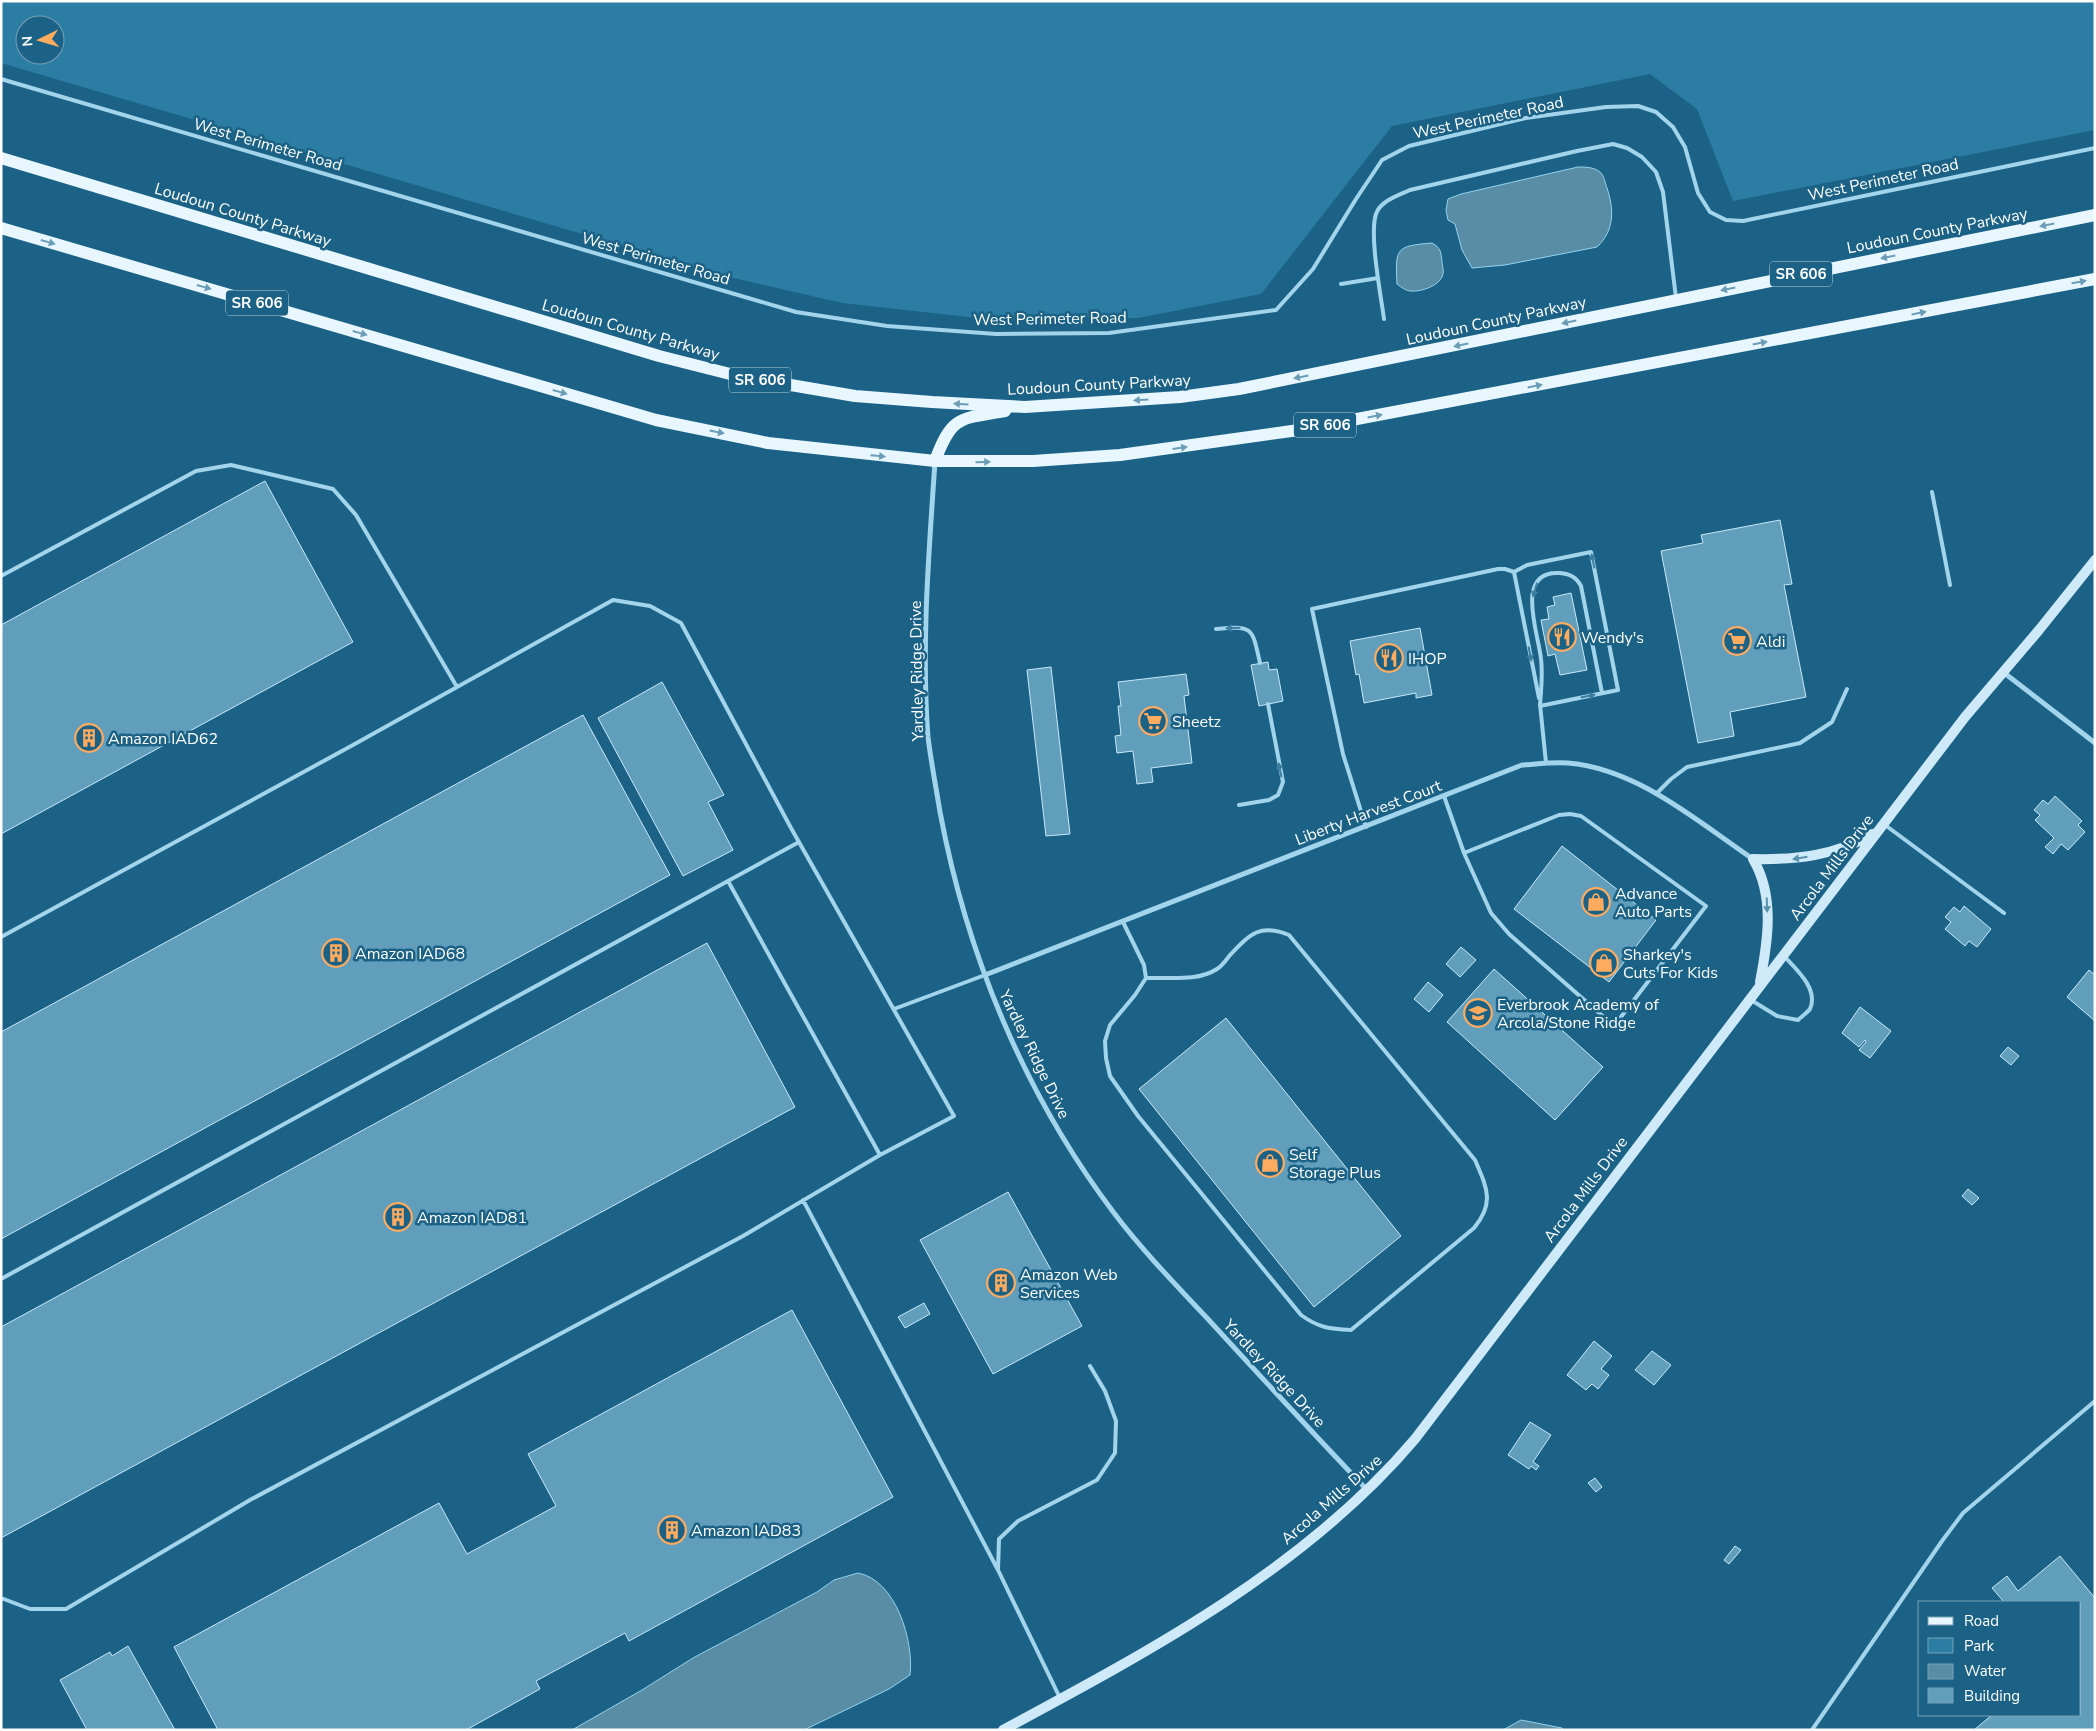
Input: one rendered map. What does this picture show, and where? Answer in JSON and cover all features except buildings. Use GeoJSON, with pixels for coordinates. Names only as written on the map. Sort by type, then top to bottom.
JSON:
{"type":"FeatureCollection","features":[{"type":"Feature","properties":{"kind":"main road","name":"Loudoun County Parkway"},"geometry":{"type":"LineString","coordinates":[[1,158],[659,356],[738,376],[855,396],[1025,407],[1180,397],[1239,389],[2095,215]]}},
{"type":"Feature","properties":{"kind":"main road","name":"SR 606"},"geometry":{"type":"LineString","coordinates":[[1,228],[656,420],[768,443],[935,461],[1033,461],[1120,456],[1299,430],[2095,279]]}},
{"type":"Feature","properties":{"kind":"main road"},"geometry":{"type":"LineString","coordinates":[[935,461],[944,436],[964,419],[1025,407]]}},
{"type":"Feature","properties":{"kind":"street","name":"Yardley Ridge Drive"},"geometry":{"type":"LineString","coordinates":[[935,461],[924,648],[929,740],[946,845],[967,924],[1002,1021],[1024,1067],[1082,1168],[1114,1213],[1150,1256],[1368,1490]]}},
{"type":"Feature","properties":{"kind":"street","name":"Arcola Mills Drive"},"geometry":{"type":"LineString","coordinates":[[1003,1730],[1122,1665],[1215,1607],[1275,1566],[1368,1490],[1392,1466],[1415,1439],[1749,998],[1965,717],[2095,560]]}},
{"type":"Feature","properties":{"kind":"street"},"geometry":{"type":"LineString","coordinates":[[2003,672],[2095,743]]}},
{"type":"Feature","properties":{"kind":"street","name":"Liberty Harvest Court"},"geometry":{"type":"LineString","coordinates":[[985,975],[1522,765],[1569,763],[1593,768],[1627,779],[1656,794],[1752,859]]}},
{"type":"Feature","properties":{"kind":"street"},"geometry":{"type":"LineString","coordinates":[[1752,859],[1782,860],[1820,854],[1846,847],[1881,827]]}},
{"type":"Feature","properties":{"kind":"street"},"geometry":{"type":"LineString","coordinates":[[1752,859],[1760,872],[1766,893],[1766,941],[1759,985]]}},
{"type":"Feature","properties":{"kind":"lane","name":"West Perimeter Road"},"geometry":{"type":"LineString","coordinates":[[1,80],[796,312],[887,326],[996,334],[1110,333],[1276,310],[1312,269],[1382,160],[1409,146],[1526,118],[1606,107],[1638,106],[1656,112],[1673,127],[1685,147],[1698,193],[1710,212],[1726,220],[1743,221],[2095,148]]}},
{"type":"Feature","properties":{"kind":"lane"},"geometry":{"type":"LineString","coordinates":[[1384,319],[1374,231],[1376,213],[1389,199],[1410,190],[1613,144],[1628,148],[1642,157],[1656,172],[1663,192],[1676,299]]}},
{"type":"Feature","properties":{"kind":"lane"},"geometry":{"type":"LineString","coordinates":[[1342,284],[1378,278]]}},
{"type":"Feature","properties":{"kind":"lane"},"geometry":{"type":"LineString","coordinates":[[1,576],[196,471],[231,465],[281,476],[333,489],[356,516],[457,686]]}},
{"type":"Feature","properties":{"kind":"lane"},"geometry":{"type":"LineString","coordinates":[[1932,492],[1950,585]]}},
{"type":"Feature","properties":{"kind":"lane"},"geometry":{"type":"LineString","coordinates":[[1366,826],[1343,754],[1312,609],[1498,569],[1514,572],[1527,565],[1592,552],[1618,690],[1540,706]]}},
{"type":"Feature","properties":{"kind":"lane"},"geometry":{"type":"LineString","coordinates":[[1514,572],[1540,706],[1546,763]]}},
{"type":"Feature","properties":{"kind":"lane"},"geometry":{"type":"LineString","coordinates":[[1540,706],[1541,660],[1532,604],[1535,585],[1540,578],[1549,574],[1569,574],[1577,578],[1581,586],[1602,693]]}},
{"type":"Feature","properties":{"kind":"lane"},"geometry":{"type":"LineString","coordinates":[[1,937],[613,600],[650,606],[681,623],[799,842],[954,1116],[880,1155],[743,1236],[250,1500],[66,1609],[30,1609],[1,1598]]}},
{"type":"Feature","properties":{"kind":"lane"},"geometry":{"type":"LineString","coordinates":[[1216,629],[1246,628],[1253,635],[1260,663]]}},
{"type":"Feature","properties":{"kind":"lane"},"geometry":{"type":"LineString","coordinates":[[1656,794],[1671,778],[1688,767],[1800,743],[1832,722],[1847,690]]}},
{"type":"Feature","properties":{"kind":"lane"},"geometry":{"type":"LineString","coordinates":[[1239,805],[1278,795],[1283,782],[1268,704]]}},
{"type":"Feature","properties":{"kind":"lane"},"geometry":{"type":"LineString","coordinates":[[1444,796],[1464,854],[1490,913],[1509,934],[1614,1026],[1706,906],[1581,816],[1559,815],[1464,854]]}},
{"type":"Feature","properties":{"kind":"lane"},"geometry":{"type":"LineString","coordinates":[[1881,827],[2004,914]]}},
{"type":"Feature","properties":{"kind":"lane"},"geometry":{"type":"LineString","coordinates":[[1,1279],[799,842]]}},
{"type":"Feature","properties":{"kind":"lane"},"geometry":{"type":"LineString","coordinates":[[728,881],[880,1155]]}},
{"type":"Feature","properties":{"kind":"lane"},"geometry":{"type":"LineString","coordinates":[[1122,922],[1144,965],[1146,978],[1110,1025],[1105,1042],[1110,1076],[1138,1116],[1301,1315],[1315,1324],[1331,1329],[1351,1330],[1474,1228],[1484,1216],[1488,1200],[1487,1187],[1475,1160],[1289,935],[1275,930],[1260,931],[1244,940],[1218,969],[1199,977],[1146,978]]}},
{"type":"Feature","properties":{"kind":"lane"},"geometry":{"type":"LineString","coordinates":[[1749,998],[1777,1016],[1798,1020],[1809,1010],[1812,999],[1804,978],[1783,955]]}},
{"type":"Feature","properties":{"kind":"lane"},"geometry":{"type":"LineString","coordinates":[[894,1009],[985,975]]}},
{"type":"Feature","properties":{"kind":"lane"},"geometry":{"type":"LineString","coordinates":[[802,1200],[998,1570],[1060,1698]]}},
{"type":"Feature","properties":{"kind":"lane"},"geometry":{"type":"LineString","coordinates":[[998,1570],[999,1539],[1018,1521],[1097,1480],[1116,1453],[1116,1421],[1105,1391],[1090,1366]]}},
{"type":"Feature","properties":{"kind":"lane"},"geometry":{"type":"LineString","coordinates":[[1812,1730],[1963,1513],[2095,1401]]}},
{"type":"Feature","properties":{"kind":"green space"},"geometry":{"type":"Polygon","coordinates":[[[1,1],[2095,1],[2095,130],[1733,201],[1697,109],[1650,74],[1392,126],[1261,294],[1138,318],[995,320],[842,303],[725,276],[1,63],[1,1]]]}},
{"type":"Feature","properties":{"kind":"water"},"geometry":{"type":"Polygon","coordinates":[[[1578,167],[1593,168],[1601,173],[1611,204],[1610,226],[1607,234],[1597,247],[1505,265],[1472,268],[1462,250],[1455,224],[1448,220],[1446,210],[1448,199],[1461,194],[1578,167]]]}},
{"type":"Feature","properties":{"kind":"water"},"geometry":{"type":"Polygon","coordinates":[[[1432,243],[1440,251],[1442,278],[1430,287],[1415,291],[1404,289],[1397,284],[1397,263],[1400,251],[1411,246],[1432,243]]]}},
{"type":"Feature","properties":{"kind":"water"},"geometry":{"type":"Polygon","coordinates":[[[858,1573],[871,1578],[883,1587],[900,1614],[905,1630],[909,1646],[910,1675],[889,1689],[804,1730],[572,1730],[693,1658],[817,1592],[834,1580],[858,1573]]]}},
{"type":"Feature","properties":{"kind":"water"},"geometry":{"type":"Polygon","coordinates":[[[1521,1720],[1562,1728],[1564,1730],[1503,1730],[1521,1720]]]}},
{"type":"Feature","properties":{"kind":"place","name":"Wendy's"},"geometry":{"type":"Point","coordinates":[1562,637]}},
{"type":"Feature","properties":{"kind":"place","name":"Aldi"},"geometry":{"type":"Point","coordinates":[1737,641]}},
{"type":"Feature","properties":{"kind":"place","name":"IHOP"},"geometry":{"type":"Point","coordinates":[1389,658]}},
{"type":"Feature","properties":{"kind":"place","name":"Sheetz"},"geometry":{"type":"Point","coordinates":[1153,721]}},
{"type":"Feature","properties":{"kind":"place","name":"Amazon IAD62"},"geometry":{"type":"Point","coordinates":[89,738]}},
{"type":"Feature","properties":{"kind":"place","name":"Advance Auto Parts"},"geometry":{"type":"Point","coordinates":[1596,902]}},
{"type":"Feature","properties":{"kind":"place","name":"Amazon IAD68"},"geometry":{"type":"Point","coordinates":[336,953]}},
{"type":"Feature","properties":{"kind":"place","name":"Sharkey's Cuts For Kids"},"geometry":{"type":"Point","coordinates":[1604,963]}},
{"type":"Feature","properties":{"kind":"place","name":"Everbrook Academy of Arcola/Stone Ridge"},"geometry":{"type":"Point","coordinates":[1478,1013]}},
{"type":"Feature","properties":{"kind":"place","name":"Self Storage Plus"},"geometry":{"type":"Point","coordinates":[1270,1163]}},
{"type":"Feature","properties":{"kind":"place","name":"Amazon IAD81"},"geometry":{"type":"Point","coordinates":[398,1217]}},
{"type":"Feature","properties":{"kind":"place","name":"Amazon Web Services"},"geometry":{"type":"Point","coordinates":[1001,1283]}},
{"type":"Feature","properties":{"kind":"place","name":"Amazon IAD83"},"geometry":{"type":"Point","coordinates":[672,1530]}}]}
